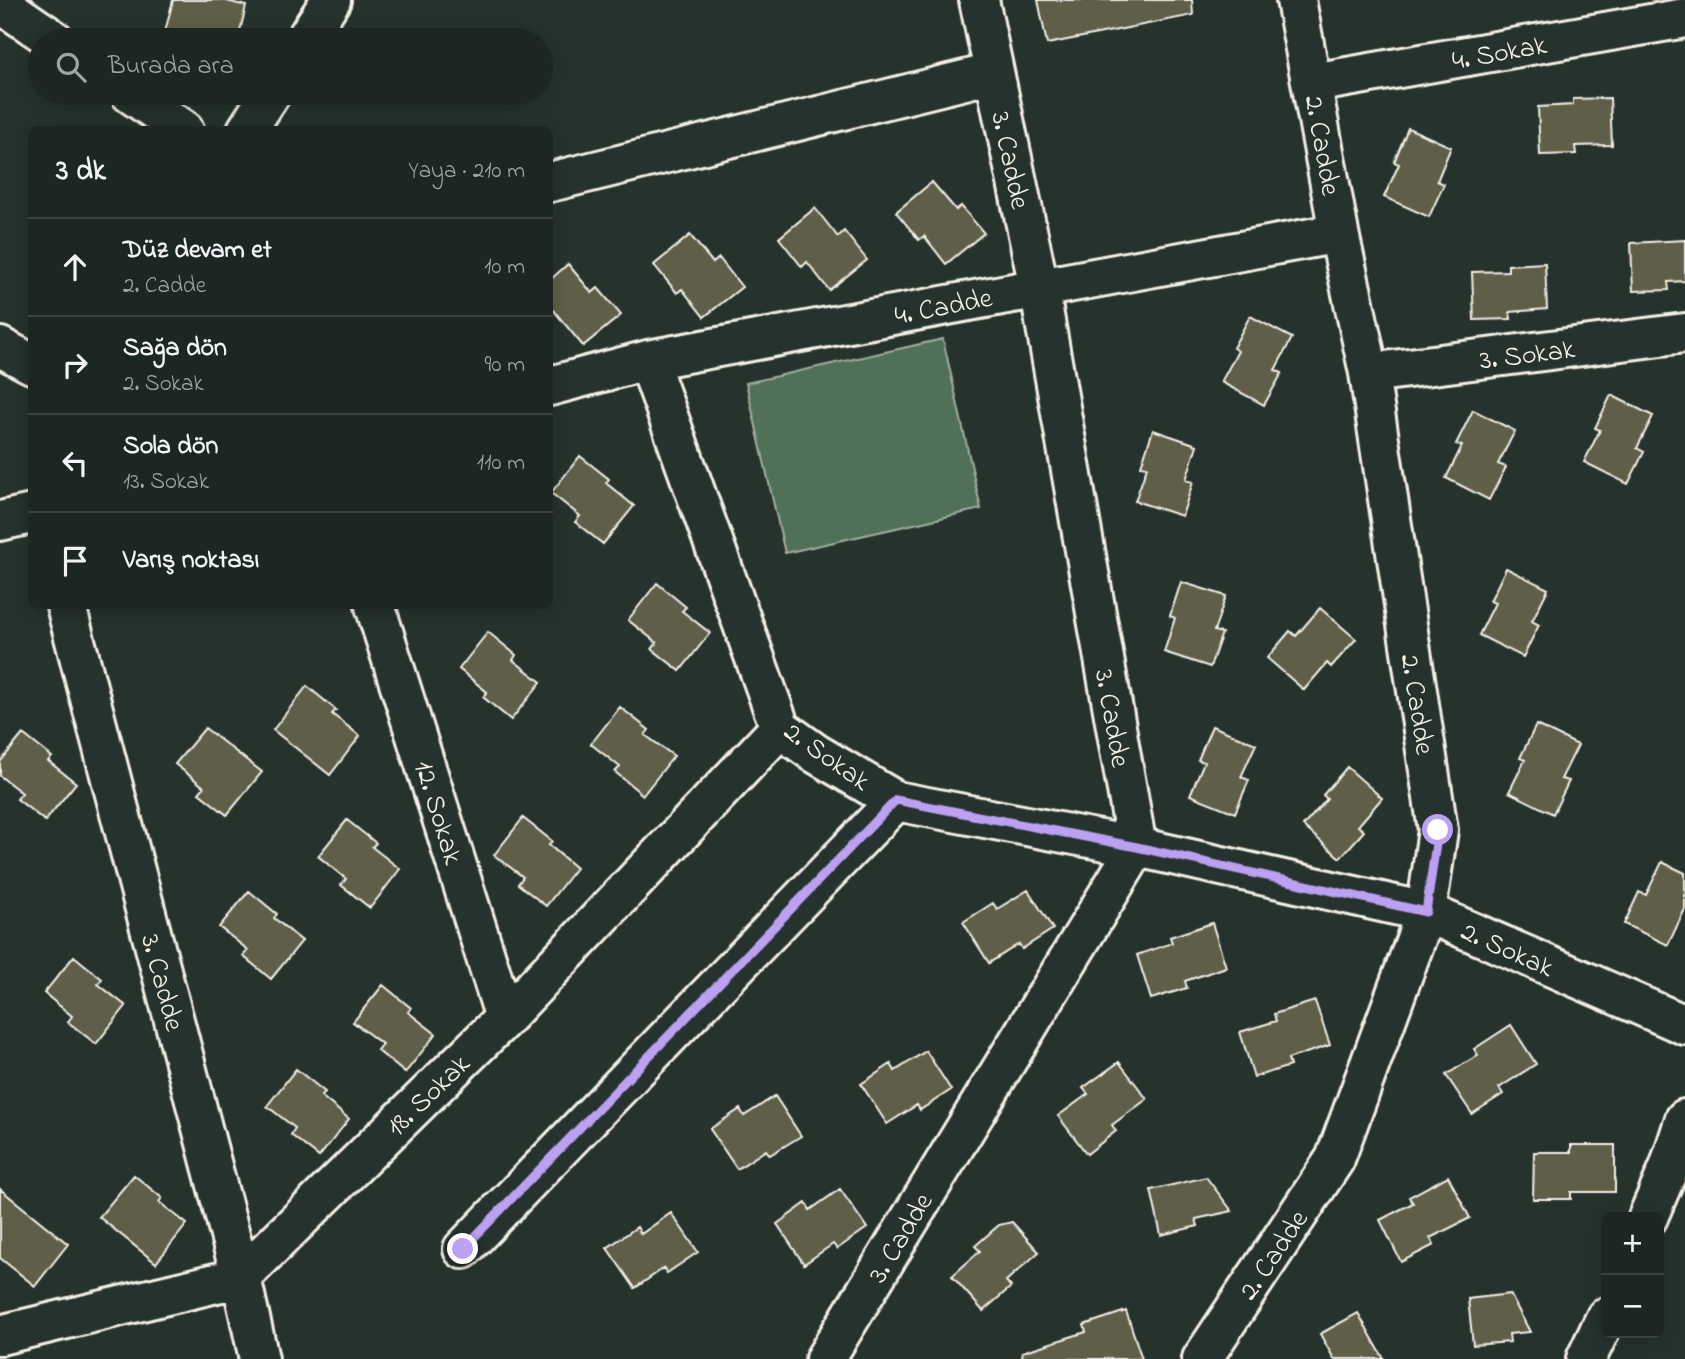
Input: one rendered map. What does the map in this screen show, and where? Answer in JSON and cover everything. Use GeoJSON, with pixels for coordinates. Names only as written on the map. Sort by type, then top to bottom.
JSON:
{"type":"FeatureCollection","features":[{"type":"Feature","properties":{"kind":"street"},"geometry":{"type":"LineString","coordinates":[[313,28],[331,0]]}},
{"type":"Feature","properties":{"kind":"street","name":"3. Cadde"},"geometry":{"type":"LineString","coordinates":[[825,1359],[1137,847],[1039,287],[979,0]]}},
{"type":"Feature","properties":{"kind":"street","name":"2. Cadde"},"geometry":{"type":"LineString","coordinates":[[1202,1359],[1335,1159],[1426,912],[1438,830],[1368,373],[1296,0]]}},
{"type":"Feature","properties":{"kind":"street"},"geometry":{"type":"LineString","coordinates":[[0,3],[36,28]]}},
{"type":"Feature","properties":{"kind":"street","name":"4. Sokak"},"geometry":{"type":"LineString","coordinates":[[1313,83],[1685,18]]}},
{"type":"Feature","properties":{"kind":"street"},"geometry":{"type":"LineString","coordinates":[[553,181],[993,73]]}},
{"type":"Feature","properties":{"kind":"street"},"geometry":{"type":"LineString","coordinates":[[148,105],[178,126]]}},
{"type":"Feature","properties":{"kind":"street"},"geometry":{"type":"LineString","coordinates":[[250,126],[263,105]]}},
{"type":"Feature","properties":{"kind":"street","name":"4. Cadde"},"geometry":{"type":"LineString","coordinates":[[553,385],[648,360],[1339,233]]}},
{"type":"Feature","properties":{"kind":"street","name":"3. Sokak"},"geometry":{"type":"LineString","coordinates":[[1368,373],[1685,333]]}},
{"type":"Feature","properties":{"kind":"street"},"geometry":{"type":"LineString","coordinates":[[0,347],[28,362]]}},
{"type":"Feature","properties":{"kind":"street","name":"2. Sokak"},"geometry":{"type":"LineString","coordinates":[[648,360],[780,728],[815,753],[896,800],[1137,847],[1426,912],[1685,1025]]}},
{"type":"Feature","properties":{"kind":"street"},"geometry":{"type":"LineString","coordinates":[[0,521],[28,515]]}},
{"type":"Feature","properties":{"kind":"street","name":"3. Cadde"},"geometry":{"type":"LineString","coordinates":[[67,609],[241,1277],[259,1359]]}},
{"type":"Feature","properties":{"kind":"street","name":"12. Sokak"},"geometry":{"type":"LineString","coordinates":[[376,609],[505,1018]]}},
{"type":"Feature","properties":{"kind":"street","name":"18. Sokak"},"geometry":{"type":"LineString","coordinates":[[241,1277],[505,1018],[780,728]]}},
{"type":"Feature","properties":{"kind":"street"},"geometry":{"type":"LineString","coordinates":[[463,1249],[896,800]]}},
{"type":"Feature","properties":{"kind":"street"},"geometry":{"type":"LineString","coordinates":[[1650,1212],[1677,1157],[1685,1119]]}},
{"type":"Feature","properties":{"kind":"street"},"geometry":{"type":"LineString","coordinates":[[0,1335],[241,1277]]}},
{"type":"Feature","properties":{"kind":"street"},"geometry":{"type":"LineString","coordinates":[[1586,1359],[1601,1328]]}},
{"type":"Feature","properties":{"kind":"green space"},"geometry":{"type":"Polygon","coordinates":[[[943,339],[981,509],[785,553],[746,383],[943,339]]]}},
{"type":"Feature","properties":{"kind":"building"},"geometry":{"type":"Polygon","coordinates":[[[173,0],[223,0],[246,6],[241,28],[166,28],[173,0]]]}},
{"type":"Feature","properties":{"kind":"building"},"geometry":{"type":"Polygon","coordinates":[[[1038,0],[1192,0],[1193,15],[1047,44],[1038,0]]]}},
{"type":"Feature","properties":{"kind":"building"},"geometry":{"type":"Polygon","coordinates":[[[1610,98],[1612,145],[1575,146],[1576,154],[1540,155],[1538,107],[1573,105],[1573,99],[1610,98]]]}},
{"type":"Feature","properties":{"kind":"building"},"geometry":{"type":"Polygon","coordinates":[[[1408,128],[1451,147],[1437,181],[1444,184],[1429,217],[1384,197],[1399,164],[1394,162],[1408,128]]]}},
{"type":"Feature","properties":{"kind":"building"},"geometry":{"type":"Polygon","coordinates":[[[932,182],[956,210],[961,206],[984,233],[946,264],[924,236],[919,240],[896,212],[932,182]]]}},
{"type":"Feature","properties":{"kind":"building"},"geometry":{"type":"Polygon","coordinates":[[[815,208],[838,237],[844,231],[867,260],[829,290],[807,262],[802,267],[779,238],[815,208]]]}},
{"type":"Feature","properties":{"kind":"building"},"geometry":{"type":"Polygon","coordinates":[[[690,235],[713,263],[719,258],[742,287],[704,317],[682,289],[677,293],[654,265],[690,235]]]}},
{"type":"Feature","properties":{"kind":"building"},"geometry":{"type":"Polygon","coordinates":[[[1685,240],[1685,281],[1668,282],[1669,290],[1633,291],[1631,243],[1685,240]]]}},
{"type":"Feature","properties":{"kind":"building"},"geometry":{"type":"Polygon","coordinates":[[[1545,263],[1547,309],[1510,312],[1511,319],[1474,320],[1472,272],[1508,271],[1508,265],[1545,263]]]}},
{"type":"Feature","properties":{"kind":"building"},"geometry":{"type":"Polygon","coordinates":[[[568,264],[592,293],[598,288],[621,315],[583,346],[553,310],[553,277],[568,264]]]}},
{"type":"Feature","properties":{"kind":"building"},"geometry":{"type":"Polygon","coordinates":[[[1250,316],[1292,338],[1275,370],[1282,373],[1264,405],[1221,382],[1238,351],[1233,348],[1250,316]]]}},
{"type":"Feature","properties":{"kind":"building"},"geometry":{"type":"Polygon","coordinates":[[[1611,395],[1653,416],[1637,448],[1644,452],[1628,484],[1584,462],[1600,430],[1595,428],[1611,395]]]}},
{"type":"Feature","properties":{"kind":"building"},"geometry":{"type":"Polygon","coordinates":[[[1473,410],[1515,431],[1498,464],[1506,467],[1489,500],[1446,478],[1462,446],[1456,444],[1473,410]]]}},
{"type":"Feature","properties":{"kind":"building"},"geometry":{"type":"Polygon","coordinates":[[[1153,430],[1197,445],[1186,480],[1193,482],[1182,516],[1135,501],[1147,467],[1141,466],[1153,430]]]}},
{"type":"Feature","properties":{"kind":"building"},"geometry":{"type":"Polygon","coordinates":[[[580,456],[609,479],[606,483],[634,506],[603,544],[575,522],[580,516],[553,495],[553,490],[580,456]]]}},
{"type":"Feature","properties":{"kind":"building"},"geometry":{"type":"Polygon","coordinates":[[[1506,568],[1548,589],[1532,621],[1539,625],[1523,657],[1479,635],[1495,603],[1490,601],[1506,568]]]}},
{"type":"Feature","properties":{"kind":"building"},"geometry":{"type":"Polygon","coordinates":[[[1181,582],[1226,596],[1214,631],[1222,633],[1210,667],[1164,652],[1175,618],[1170,616],[1181,582]]]}},
{"type":"Feature","properties":{"kind":"building"},"geometry":{"type":"Polygon","coordinates":[[[657,583],[686,607],[682,611],[710,633],[680,671],[652,649],[657,643],[628,620],[657,583]]]}},
{"type":"Feature","properties":{"kind":"building"},"geometry":{"type":"Polygon","coordinates":[[[1320,608],[1356,639],[1331,667],[1327,663],[1304,690],[1267,658],[1290,631],[1296,636],[1320,608]]]}},
{"type":"Feature","properties":{"kind":"building"},"geometry":{"type":"Polygon","coordinates":[[[488,632],[516,655],[513,660],[541,682],[511,720],[483,697],[487,692],[459,669],[488,632]]]}},
{"type":"Feature","properties":{"kind":"building"},"geometry":{"type":"Polygon","coordinates":[[[307,686],[336,710],[332,714],[360,736],[330,775],[273,730],[307,686]]]}},
{"type":"Feature","properties":{"kind":"building"},"geometry":{"type":"Polygon","coordinates":[[[620,707],[649,730],[645,735],[674,756],[643,795],[615,772],[620,767],[591,744],[620,707]]]}},
{"type":"Feature","properties":{"kind":"building"},"geometry":{"type":"Polygon","coordinates":[[[1536,725],[1578,745],[1561,779],[1569,781],[1553,814],[1509,792],[1525,760],[1520,758],[1536,725]]]}},
{"type":"Feature","properties":{"kind":"building"},"geometry":{"type":"Polygon","coordinates":[[[1212,726],[1256,744],[1241,777],[1249,780],[1235,813],[1190,795],[1204,762],[1198,760],[1212,726]]]}},
{"type":"Feature","properties":{"kind":"building"},"geometry":{"type":"Polygon","coordinates":[[[205,728],[262,772],[227,815],[199,793],[204,787],[175,764],[205,728]]]}},
{"type":"Feature","properties":{"kind":"building"},"geometry":{"type":"Polygon","coordinates":[[[23,734],[52,757],[48,761],[76,783],[45,821],[17,799],[22,793],[0,776],[0,762],[23,734]]]}},
{"type":"Feature","properties":{"kind":"building"},"geometry":{"type":"Polygon","coordinates":[[[1347,767],[1382,798],[1358,826],[1364,831],[1340,858],[1303,826],[1327,799],[1323,795],[1347,767]]]}},
{"type":"Feature","properties":{"kind":"building"},"geometry":{"type":"Polygon","coordinates":[[[523,818],[552,841],[549,845],[576,868],[546,906],[518,884],[523,877],[494,855],[523,818]]]}},
{"type":"Feature","properties":{"kind":"building"},"geometry":{"type":"Polygon","coordinates":[[[347,820],[376,843],[372,847],[400,869],[370,908],[341,885],[346,879],[318,856],[347,820]]]}},
{"type":"Feature","properties":{"kind":"building"},"geometry":{"type":"Polygon","coordinates":[[[1662,862],[1685,873],[1685,909],[1668,945],[1624,924],[1639,892],[1646,895],[1662,862]]]}},
{"type":"Feature","properties":{"kind":"building"},"geometry":{"type":"Polygon","coordinates":[[[1028,890],[1053,929],[1022,949],[1019,944],[989,963],[963,922],[993,903],[997,909],[1028,890]]]}},
{"type":"Feature","properties":{"kind":"building"},"geometry":{"type":"Polygon","coordinates":[[[249,891],[277,914],[274,918],[302,941],[271,979],[243,956],[248,950],[219,927],[249,891]]]}},
{"type":"Feature","properties":{"kind":"building"},"geometry":{"type":"Polygon","coordinates":[[[1212,923],[1226,967],[1185,981],[1187,988],[1151,999],[1137,955],[1172,943],[1170,937],[1212,923]]]}},
{"type":"Feature","properties":{"kind":"building"},"geometry":{"type":"Polygon","coordinates":[[[74,956],[102,979],[98,984],[126,1006],[96,1044],[68,1022],[72,1016],[44,993],[74,956]]]}},
{"type":"Feature","properties":{"kind":"building"},"geometry":{"type":"Polygon","coordinates":[[[383,985],[411,1008],[408,1012],[436,1034],[405,1073],[377,1050],[382,1044],[353,1022],[383,985]]]}},
{"type":"Feature","properties":{"kind":"building"},"geometry":{"type":"Polygon","coordinates":[[[1315,1001],[1330,1045],[1288,1059],[1290,1066],[1254,1077],[1240,1032],[1276,1021],[1274,1014],[1315,1001]]]}},
{"type":"Feature","properties":{"kind":"building"},"geometry":{"type":"Polygon","coordinates":[[[1511,1025],[1536,1064],[1499,1088],[1503,1094],[1472,1114],[1446,1075],[1478,1055],[1474,1049],[1511,1025]]]}},
{"type":"Feature","properties":{"kind":"building"},"geometry":{"type":"Polygon","coordinates":[[[926,1051],[951,1090],[920,1110],[917,1105],[887,1124],[861,1084],[891,1064],[895,1071],[926,1051]]]}},
{"type":"Feature","properties":{"kind":"building"},"geometry":{"type":"Polygon","coordinates":[[[1119,1062],[1147,1099],[1112,1125],[1116,1131],[1087,1154],[1058,1116],[1088,1094],[1083,1088],[1119,1062]]]}},
{"type":"Feature","properties":{"kind":"building"},"geometry":{"type":"Polygon","coordinates":[[[296,1069],[325,1092],[321,1096],[349,1119],[319,1157],[291,1135],[295,1128],[267,1106],[296,1069]]]}},
{"type":"Feature","properties":{"kind":"building"},"geometry":{"type":"Polygon","coordinates":[[[775,1096],[801,1136],[770,1155],[766,1150],[737,1169],[710,1129],[740,1109],[744,1116],[775,1096]]]}},
{"type":"Feature","properties":{"kind":"building"},"geometry":{"type":"Polygon","coordinates":[[[1571,1145],[1615,1145],[1615,1192],[1571,1192],[1571,1199],[1533,1199],[1534,1152],[1571,1152],[1571,1145]]]}},
{"type":"Feature","properties":{"kind":"building"},"geometry":{"type":"Polygon","coordinates":[[[134,1175],[162,1198],[159,1202],[187,1224],[156,1263],[99,1217],[134,1175]]]}},
{"type":"Feature","properties":{"kind":"building"},"geometry":{"type":"Polygon","coordinates":[[[1448,1176],[1470,1218],[1430,1238],[1434,1245],[1401,1262],[1380,1220],[1413,1203],[1409,1197],[1448,1176]]]}},
{"type":"Feature","properties":{"kind":"building"},"geometry":{"type":"Polygon","coordinates":[[[1206,1177],[1232,1211],[1196,1219],[1198,1226],[1161,1235],[1151,1190],[1206,1177]]]}},
{"type":"Feature","properties":{"kind":"building"},"geometry":{"type":"Polygon","coordinates":[[[0,1189],[68,1244],[35,1286],[0,1258],[0,1189]]]}},
{"type":"Feature","properties":{"kind":"building"},"geometry":{"type":"Polygon","coordinates":[[[840,1189],[867,1228],[837,1249],[833,1244],[804,1264],[777,1224],[806,1203],[810,1210],[840,1189]]]}},
{"type":"Feature","properties":{"kind":"building"},"geometry":{"type":"Polygon","coordinates":[[[671,1213],[698,1252],[667,1273],[664,1268],[635,1288],[607,1248],[637,1227],[641,1234],[671,1213]]]}},
{"type":"Feature","properties":{"kind":"building"},"geometry":{"type":"Polygon","coordinates":[[[1012,1222],[1039,1252],[1006,1281],[1011,1287],[983,1311],[952,1276],[980,1251],[975,1246],[999,1225],[1012,1222]]]}},
{"type":"Feature","properties":{"kind":"building"},"geometry":{"type":"Polygon","coordinates":[[[1510,1294],[1530,1332],[1509,1334],[1510,1342],[1473,1345],[1468,1299],[1510,1294]]]}},
{"type":"Feature","properties":{"kind":"building"},"geometry":{"type":"Polygon","coordinates":[[[1126,1311],[1142,1359],[1023,1359],[1022,1352],[1086,1332],[1084,1325],[1126,1311]]]}},
{"type":"Feature","properties":{"kind":"building"},"geometry":{"type":"Polygon","coordinates":[[[1358,1313],[1384,1359],[1334,1359],[1320,1334],[1358,1313]]]}},
{"type":"Feature","properties":{"kind":"route"},"geometry":{"type":"LineString","coordinates":[[463,1249],[896,800],[1137,847],[1426,912],[1438,830]]}}]}
